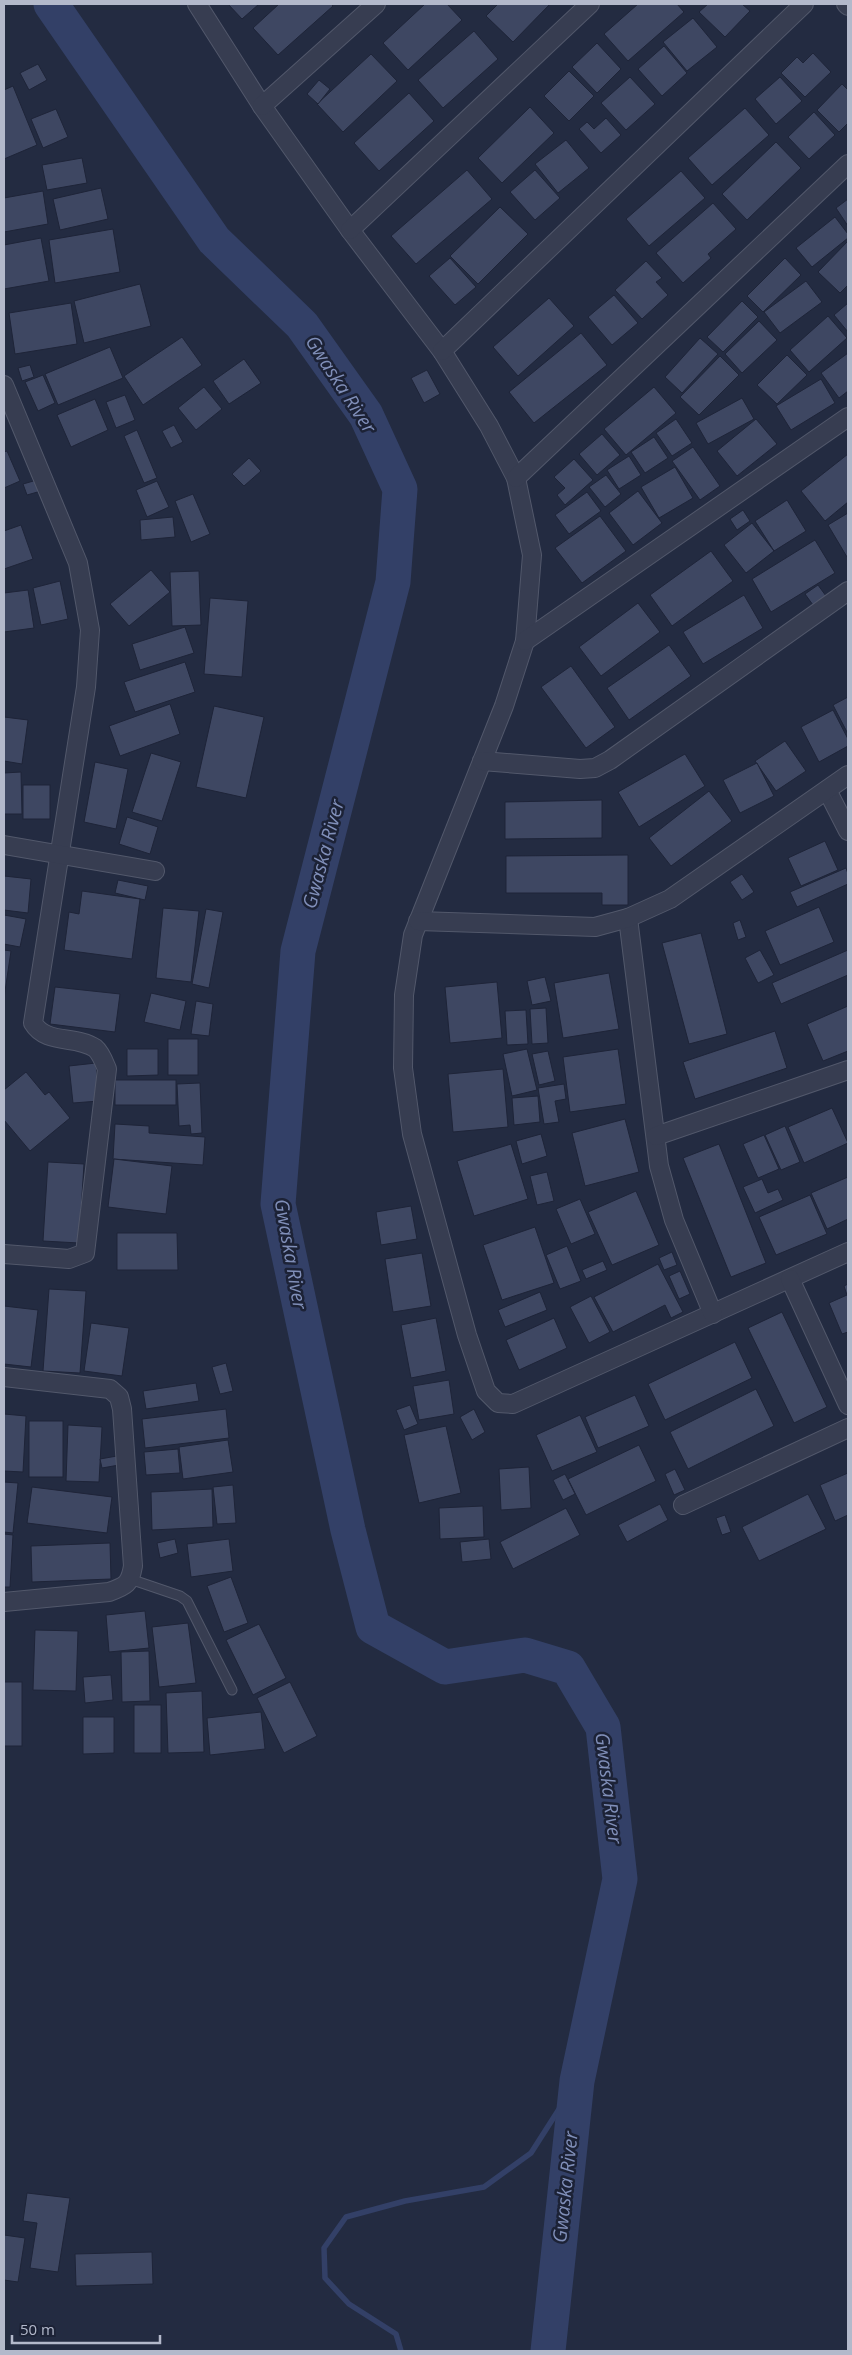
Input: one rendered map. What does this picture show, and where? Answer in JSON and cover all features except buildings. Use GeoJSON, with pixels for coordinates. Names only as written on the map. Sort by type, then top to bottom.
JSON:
{"type":"FeatureCollection","features":[{"type":"Feature","properties":{"kind":"street"},"geometry":{"type":"LineString","coordinates":[[197,4],[262,106],[350,230],[442,352],[489,426],[516,478],[532,555],[525,641],[504,706],[413,935],[404,995],[403,1068],[412,1134],[467,1335],[486,1391],[498,1402],[513,1404],[848,1252]]}},
{"type":"Feature","properties":{"kind":"street"},"geometry":{"type":"LineString","coordinates":[[262,106],[376,4]]}},
{"type":"Feature","properties":{"kind":"street"},"geometry":{"type":"LineString","coordinates":[[350,230],[590,4]]}},
{"type":"Feature","properties":{"kind":"street"},"geometry":{"type":"LineString","coordinates":[[442,352],[804,4]]}},
{"type":"Feature","properties":{"kind":"street"},"geometry":{"type":"LineString","coordinates":[[516,478],[848,164]]}},
{"type":"Feature","properties":{"kind":"street"},"geometry":{"type":"LineString","coordinates":[[4,385],[78,563],[90,630],[86,687],[33,1023],[37,1030],[45,1035],[96,1048],[107,1069],[85,1253],[70,1259],[4,1254]]}},
{"type":"Feature","properties":{"kind":"street"},"geometry":{"type":"LineString","coordinates":[[525,641],[848,418]]}},
{"type":"Feature","properties":{"kind":"street"},"geometry":{"type":"LineString","coordinates":[[482,761],[580,769],[595,768],[610,760],[848,591]]}},
{"type":"Feature","properties":{"kind":"street"},"geometry":{"type":"LineString","coordinates":[[418,921],[595,927],[628,918],[670,898],[848,775]]}},
{"type":"Feature","properties":{"kind":"street"},"geometry":{"type":"LineString","coordinates":[[827,790],[848,831]]}},
{"type":"Feature","properties":{"kind":"street"},"geometry":{"type":"LineString","coordinates":[[4,845],[155,870]]}},
{"type":"Feature","properties":{"kind":"street"},"geometry":{"type":"LineString","coordinates":[[628,918],[659,1166],[674,1220],[713,1314]]}},
{"type":"Feature","properties":{"kind":"street"},"geometry":{"type":"LineString","coordinates":[[656,1136],[848,1070]]}},
{"type":"Feature","properties":{"kind":"street"},"geometry":{"type":"LineString","coordinates":[[790,1279],[848,1404]]}},
{"type":"Feature","properties":{"kind":"street"},"geometry":{"type":"LineString","coordinates":[[4,1377],[110,1389],[119,1397],[122,1409],[133,1566],[130,1579],[122,1588],[109,1592],[4,1602]]}},
{"type":"Feature","properties":{"kind":"street"},"geometry":{"type":"LineString","coordinates":[[683,1505],[848,1428]]}},
{"type":"Feature","properties":{"kind":"lane"},"geometry":{"type":"LineString","coordinates":[[130,1579],[180,1596],[187,1601],[232,1690]]}},
{"type":"Feature","properties":{"kind":"waterway","name":"Gwaska River"},"geometry":{"type":"LineString","coordinates":[[51,4],[214,240],[302,325],[366,415],[400,489],[393,582],[298,951],[278,1204],[348,1530],[373,1627],[445,1667],[525,1655],[568,1668],[603,1727],[620,1879],[577,2081],[548,2351]]}},
{"type":"Feature","properties":{"kind":"waterway"},"geometry":{"type":"LineString","coordinates":[[401,2351],[396,2334],[349,2304],[325,2278],[324,2248],[346,2217],[405,2201],[484,2187],[531,2153],[577,2081]]}}]}
